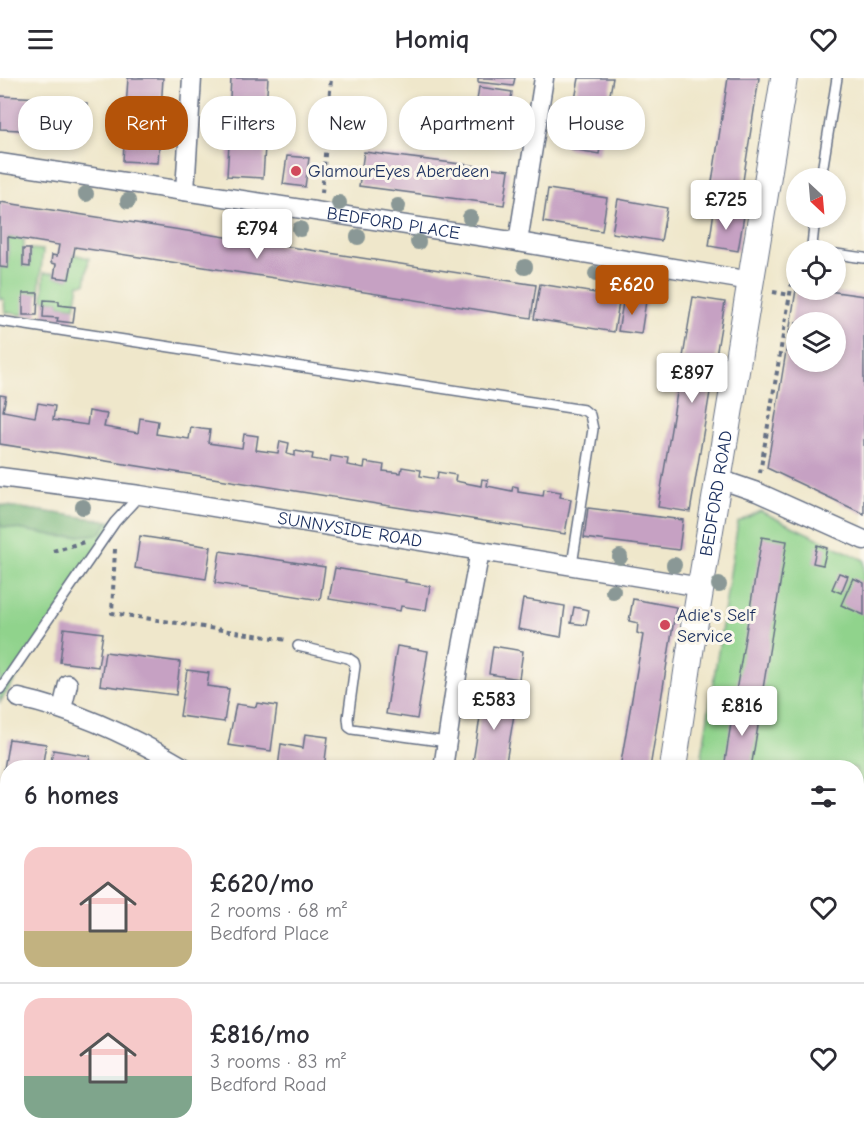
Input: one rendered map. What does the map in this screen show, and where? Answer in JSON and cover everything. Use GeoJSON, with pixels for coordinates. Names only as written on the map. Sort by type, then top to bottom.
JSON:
{"type":"FeatureCollection","features":[{"type":"Feature","properties":{"kind":"street"},"geometry":{"type":"LineString","coordinates":[[184,191],[192,78]]}},
{"type":"Feature","properties":{"kind":"street"},"geometry":{"type":"LineString","coordinates":[[518,242],[544,78]]}},
{"type":"Feature","properties":{"kind":"street","name":"BEDFORD ROAD"},"geometry":{"type":"LineString","coordinates":[[675,760],[784,78]]}},
{"type":"Feature","properties":{"kind":"street","name":"BEDFORD PLACE"},"geometry":{"type":"LineString","coordinates":[[0,163],[518,242],[751,281]]}},
{"type":"Feature","properties":{"kind":"street","name":"SUNNYSIDE ROAD"},"geometry":{"type":"LineString","coordinates":[[0,477],[140,495],[701,587]]}},
{"type":"Feature","properties":{"kind":"street"},"geometry":{"type":"LineString","coordinates":[[719,479],[757,492],[864,540]]}},
{"type":"Feature","properties":{"kind":"street"},"geometry":{"type":"LineString","coordinates":[[444,760],[480,551]]}},
{"type":"Feature","properties":{"kind":"street"},"geometry":{"type":"LineString","coordinates":[[62,709],[68,684]]}},
{"type":"Feature","properties":{"kind":"street"},"geometry":{"type":"LineString","coordinates":[[19,698],[62,709],[118,732],[170,760]]}},
{"type":"Feature","properties":{"kind":"lane"},"geometry":{"type":"LineString","coordinates":[[823,168],[837,78]]}},
{"type":"Feature","properties":{"kind":"lane"},"geometry":{"type":"LineString","coordinates":[[846,255],[864,258]]}},
{"type":"Feature","properties":{"kind":"lane"},"geometry":{"type":"LineString","coordinates":[[0,321],[584,410],[590,415],[593,429],[572,565]]}},
{"type":"Feature","properties":{"kind":"lane"},"geometry":{"type":"LineString","coordinates":[[0,689],[115,522],[140,495]]}},
{"type":"Feature","properties":{"kind":"lane"},"geometry":{"type":"LineString","coordinates":[[298,646],[348,658],[354,662],[348,722],[352,729],[447,742]]}},
{"type":"Feature","properties":{"kind":"path"},"geometry":{"type":"LineString","coordinates":[[322,188],[331,78]]}},
{"type":"Feature","properties":{"kind":"path"},"geometry":{"type":"LineString","coordinates":[[762,466],[789,300]]}},
{"type":"Feature","properties":{"kind":"path"},"geometry":{"type":"LineString","coordinates":[[52,550],[98,538],[103,540]]}},
{"type":"Feature","properties":{"kind":"path"},"geometry":{"type":"LineString","coordinates":[[115,548],[112,613],[289,641],[298,646]]}},
{"type":"Feature","properties":{"kind":"green space"},"geometry":{"type":"Polygon","coordinates":[[[8,237],[24,239],[23,266],[30,266],[30,249],[43,250],[39,292],[23,315],[5,312],[4,299],[0,299],[0,267],[8,267],[8,237]]]}},
{"type":"Feature","properties":{"kind":"green space"},"geometry":{"type":"Polygon","coordinates":[[[73,254],[89,258],[85,284],[79,284],[75,307],[59,305],[59,301],[44,300],[44,273],[55,273],[55,277],[69,279],[73,254]]]}},
{"type":"Feature","properties":{"kind":"green space"},"geometry":{"type":"Polygon","coordinates":[[[0,505],[121,523],[0,702],[0,505]]]}},
{"type":"Feature","properties":{"kind":"green space"},"geometry":{"type":"Polygon","coordinates":[[[0,505],[109,521],[100,534],[64,537],[0,526],[0,505]]]}},
{"type":"Feature","properties":{"kind":"green space"},"geometry":{"type":"Polygon","coordinates":[[[760,511],[864,560],[864,760],[701,760],[738,522],[760,511]]]}},
{"type":"Feature","properties":{"kind":"building"},"geometry":{"type":"Polygon","coordinates":[[[128,78],[163,78],[162,96],[127,96],[128,78]]]}},
{"type":"Feature","properties":{"kind":"building"},"geometry":{"type":"Polygon","coordinates":[[[231,78],[268,78],[267,96],[230,96],[231,78]]]}},
{"type":"Feature","properties":{"kind":"building"},"geometry":{"type":"Polygon","coordinates":[[[478,78],[515,78],[513,86],[478,82],[478,78]]]}},
{"type":"Feature","properties":{"kind":"building"},"geometry":{"type":"Polygon","coordinates":[[[579,78],[613,78],[610,96],[576,96],[579,78]]]}},
{"type":"Feature","properties":{"kind":"building"},"geometry":{"type":"Polygon","coordinates":[[[728,78],[759,78],[738,213],[708,208],[728,78]]]}},
{"type":"Feature","properties":{"kind":"building"},"geometry":{"type":"Polygon","coordinates":[[[479,87],[512,92],[511,96],[478,96],[479,87]]]}},
{"type":"Feature","properties":{"kind":"building"},"geometry":{"type":"Polygon","coordinates":[[[0,96],[18,97],[18,130],[0,129],[0,96]]]}},
{"type":"Feature","properties":{"kind":"building"},"geometry":{"type":"Polygon","coordinates":[[[124,150],[159,150],[158,163],[123,161],[124,150]]]}},
{"type":"Feature","properties":{"kind":"building"},"geometry":{"type":"Polygon","coordinates":[[[229,150],[265,150],[263,178],[227,176],[229,150]]]}},
{"type":"Feature","properties":{"kind":"building"},"geometry":{"type":"Polygon","coordinates":[[[577,150],[600,150],[599,154],[577,150]]]}},
{"type":"Feature","properties":{"kind":"building"},"geometry":{"type":"Polygon","coordinates":[[[364,152],[509,170],[504,205],[359,186],[364,152]]]}},
{"type":"Feature","properties":{"kind":"building","name":"GlamourEyes Aberdeen"},"geometry":{"type":"Polygon","coordinates":[[[287,156],[309,158],[305,187],[283,184],[287,156]]]}},
{"type":"Feature","properties":{"kind":"building"},"geometry":{"type":"Polygon","coordinates":[[[548,189],[607,198],[602,231],[543,222],[548,189]]]}},
{"type":"Feature","properties":{"kind":"building"},"geometry":{"type":"Polygon","coordinates":[[[618,199],[667,208],[661,241],[612,233],[618,199]]]}},
{"type":"Feature","properties":{"kind":"building"},"geometry":{"type":"Polygon","coordinates":[[[0,202],[536,285],[531,318],[75,247],[69,279],[54,277],[56,264],[51,263],[52,255],[57,256],[59,245],[8,237],[8,268],[0,267],[0,202]]]}},
{"type":"Feature","properties":{"kind":"building"},"geometry":{"type":"Polygon","coordinates":[[[714,211],[744,216],[738,251],[709,246],[714,211]]]}},
{"type":"Feature","properties":{"kind":"building"},"geometry":{"type":"Polygon","coordinates":[[[23,249],[30,249],[30,267],[23,266],[23,249]]]}},
{"type":"Feature","properties":{"kind":"building"},"geometry":{"type":"Polygon","coordinates":[[[540,284],[620,297],[614,332],[534,319],[540,284]]]}},
{"type":"Feature","properties":{"kind":"building"},"geometry":{"type":"Polygon","coordinates":[[[23,293],[38,293],[37,315],[23,315],[23,293]]]}},
{"type":"Feature","properties":{"kind":"building"},"geometry":{"type":"Polygon","coordinates":[[[846,293],[864,296],[864,514],[767,468],[786,351],[786,372],[846,372],[846,312],[792,312],[794,300],[846,300],[846,293]]]}},
{"type":"Feature","properties":{"kind":"building"},"geometry":{"type":"Polygon","coordinates":[[[624,297],[646,301],[641,334],[618,331],[624,297]]]}},
{"type":"Feature","properties":{"kind":"building"},"geometry":{"type":"Polygon","coordinates":[[[693,297],[725,302],[690,512],[658,507],[693,297]]]}},
{"type":"Feature","properties":{"kind":"building"},"geometry":{"type":"Polygon","coordinates":[[[44,300],[59,301],[59,305],[75,307],[73,323],[57,321],[58,318],[43,317],[44,300]]]}},
{"type":"Feature","properties":{"kind":"building"},"geometry":{"type":"Polygon","coordinates":[[[0,395],[6,396],[3,411],[35,417],[38,403],[55,406],[53,420],[87,425],[89,411],[107,414],[104,427],[138,433],[140,418],[158,421],[156,434],[189,439],[191,427],[210,430],[208,443],[242,448],[244,434],[258,436],[256,450],[278,453],[280,441],[289,443],[287,454],[295,456],[295,451],[313,454],[312,459],[330,462],[331,456],[348,459],[347,465],[364,468],[365,462],[384,465],[383,471],[401,473],[402,467],[421,470],[420,476],[437,479],[438,472],[456,475],[455,481],[481,486],[482,479],[488,480],[487,486],[512,491],[513,486],[518,487],[518,492],[543,496],[544,489],[561,492],[560,497],[571,499],[565,534],[0,444],[0,395]]]}},
{"type":"Feature","properties":{"kind":"building"},"geometry":{"type":"Polygon","coordinates":[[[588,508],[683,520],[679,550],[584,538],[588,508]]]}},
{"type":"Feature","properties":{"kind":"building"},"geometry":{"type":"Polygon","coordinates":[[[140,536],[211,547],[206,579],[135,568],[140,536]]]}},
{"type":"Feature","properties":{"kind":"building"},"geometry":{"type":"Polygon","coordinates":[[[762,537],[787,541],[761,701],[735,697],[762,537]]]}},
{"type":"Feature","properties":{"kind":"building"},"geometry":{"type":"Polygon","coordinates":[[[817,545],[827,548],[823,565],[813,563],[817,545]]]}},
{"type":"Feature","properties":{"kind":"building"},"geometry":{"type":"Polygon","coordinates":[[[220,551],[325,567],[320,600],[215,583],[220,551]]]}},
{"type":"Feature","properties":{"kind":"building"},"geometry":{"type":"Polygon","coordinates":[[[335,568],[430,586],[426,610],[401,606],[400,611],[329,599],[335,568]]]}},
{"type":"Feature","properties":{"kind":"building"},"geometry":{"type":"Polygon","coordinates":[[[839,573],[848,576],[841,593],[832,589],[839,573]]]}},
{"type":"Feature","properties":{"kind":"building"},"geometry":{"type":"Polygon","coordinates":[[[853,578],[864,583],[864,615],[841,605],[853,578]]]}},
{"type":"Feature","properties":{"kind":"building"},"geometry":{"type":"Polygon","coordinates":[[[523,599],[565,606],[561,637],[518,629],[523,599]]]}},
{"type":"Feature","properties":{"kind":"building"},"geometry":{"type":"Polygon","coordinates":[[[633,599],[676,607],[651,760],[621,760],[643,635],[637,633],[638,623],[629,621],[633,599]]]}},
{"type":"Feature","properties":{"kind":"building"},"geometry":{"type":"Polygon","coordinates":[[[574,607],[589,610],[586,625],[571,623],[574,607]]]}},
{"type":"Feature","properties":{"kind":"building"},"geometry":{"type":"Polygon","coordinates":[[[64,628],[103,633],[98,667],[60,662],[64,628]]]}},
{"type":"Feature","properties":{"kind":"building"},"geometry":{"type":"Polygon","coordinates":[[[397,646],[428,651],[417,719],[386,714],[397,646]]]}},
{"type":"Feature","properties":{"kind":"building"},"geometry":{"type":"Polygon","coordinates":[[[493,646],[523,651],[519,679],[489,674],[493,646]]]}},
{"type":"Feature","properties":{"kind":"building"},"geometry":{"type":"Polygon","coordinates":[[[105,652],[180,662],[176,695],[100,685],[105,652]]]}},
{"type":"Feature","properties":{"kind":"building"},"geometry":{"type":"Polygon","coordinates":[[[187,670],[209,673],[207,686],[229,689],[224,722],[180,716],[187,670]]]}},
{"type":"Feature","properties":{"kind":"building"},"geometry":{"type":"Polygon","coordinates":[[[484,692],[517,697],[506,760],[473,760],[484,692]]]}},
{"type":"Feature","properties":{"kind":"building"},"geometry":{"type":"Polygon","coordinates":[[[257,703],[277,706],[271,751],[228,745],[236,704],[256,707],[257,703]]]}},
{"type":"Feature","properties":{"kind":"building"},"geometry":{"type":"Polygon","coordinates":[[[734,704],[761,708],[752,760],[725,760],[734,704]]]}},
{"type":"Feature","properties":{"kind":"building"},"geometry":{"type":"Polygon","coordinates":[[[305,734],[328,737],[325,760],[279,760],[281,744],[303,748],[305,734]]]}},
{"type":"Feature","properties":{"kind":"building"},"geometry":{"type":"Polygon","coordinates":[[[9,739],[46,744],[43,760],[6,760],[9,739]]]}},
{"type":"Feature","properties":{"kind":"building"},"geometry":{"type":"Polygon","coordinates":[[[53,750],[90,756],[89,760],[51,760],[53,750]]]}},
{"type":"Feature","properties":{"kind":"place","name":"GlamourEyes Aberdeen"},"geometry":{"type":"Point","coordinates":[296,171]}},
{"type":"Feature","properties":{"kind":"place","name":"Adie's Self Service"},"geometry":{"type":"Point","coordinates":[665,625]}}]}
